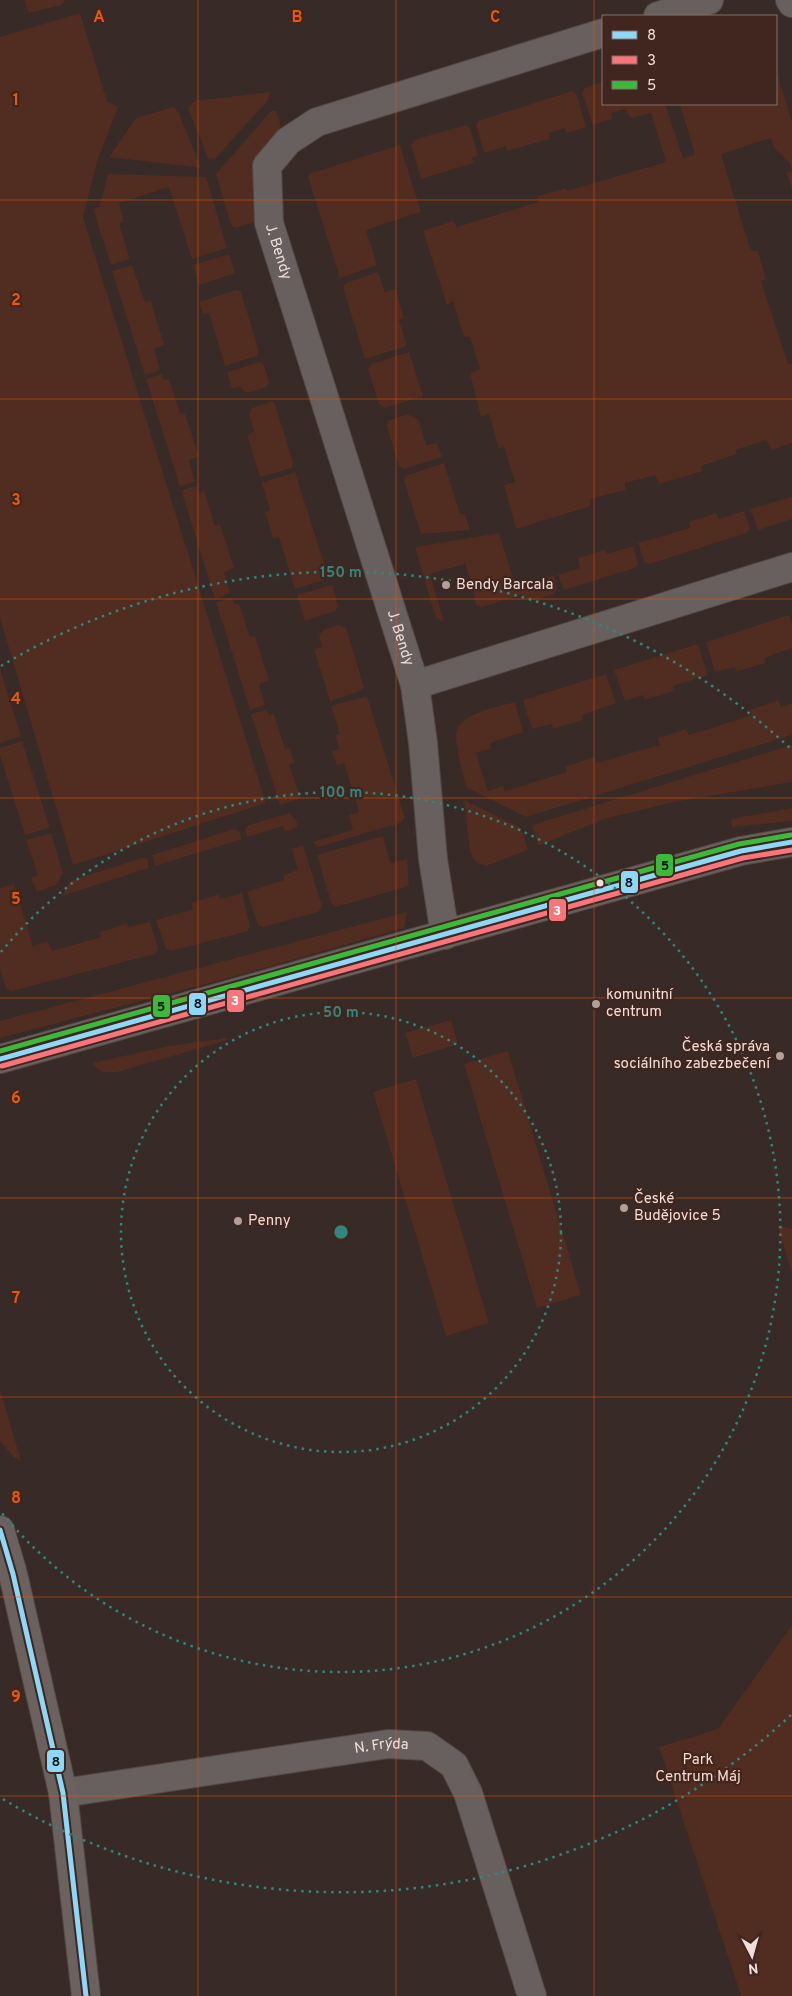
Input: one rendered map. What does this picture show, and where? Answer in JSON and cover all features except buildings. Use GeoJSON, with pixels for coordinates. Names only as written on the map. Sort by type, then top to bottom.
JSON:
{"type":"FeatureCollection","features":[{"type":"Feature","properties":{"kind":"street"},"geometry":{"type":"LineString","coordinates":[[661,15],[709,0]]}},
{"type":"Feature","properties":{"kind":"street","name":"J. Bendy"},"geometry":{"type":"LineString","coordinates":[[445,934],[433,858],[424,743],[415,685],[269,223],[267,166],[288,141],[317,122],[602,33]]}},
{"type":"Feature","properties":{"kind":"street","name":"J. Bendy"},"geometry":{"type":"LineString","coordinates":[[415,685],[792,567]]}},
{"type":"Feature","properties":{"kind":"street"},"geometry":{"type":"LineString","coordinates":[[0,1059],[741,851],[792,842]]}},
{"type":"Feature","properties":{"kind":"street"},"geometry":{"type":"LineString","coordinates":[[0,1530],[63,1793],[86,1996]]}},
{"type":"Feature","properties":{"kind":"street","name":"N. Frýda"},"geometry":{"type":"LineString","coordinates":[[63,1793],[396,1744],[426,1746],[454,1765],[468,1792],[532,1996]]}},
{"type":"Feature","properties":{"kind":"green space"},"geometry":{"type":"Polygon","coordinates":[[[24,0],[65,0],[62,5],[29,13],[24,0]]]}},
{"type":"Feature","properties":{"kind":"green space"},"geometry":{"type":"Polygon","coordinates":[[[80,13],[107,101],[118,107],[97,162],[83,217],[266,803],[73,865],[0,618],[0,37],[80,13]]]}},
{"type":"Feature","properties":{"kind":"green space"},"geometry":{"type":"Polygon","coordinates":[[[777,73],[792,122],[792,171],[790,163],[774,147],[771,138],[721,154],[751,251],[758,251],[766,279],[761,281],[788,364],[792,364],[792,443],[772,450],[766,440],[735,450],[737,454],[701,466],[703,471],[660,484],[655,475],[625,483],[625,490],[590,499],[591,506],[516,529],[504,485],[515,482],[504,447],[499,449],[489,414],[481,417],[470,373],[480,369],[470,337],[464,337],[453,301],[447,305],[423,231],[453,221],[457,227],[538,202],[538,196],[566,188],[567,191],[666,162],[651,113],[631,118],[625,109],[611,113],[612,119],[593,125],[582,93],[585,88],[602,82],[602,105],[665,105],[683,158],[695,155],[680,105],[777,105],[777,73]]]}},
{"type":"Feature","properties":{"kind":"green space"},"geometry":{"type":"Polygon","coordinates":[[[572,91],[577,95],[586,127],[567,133],[565,128],[549,133],[550,139],[507,151],[506,146],[484,153],[476,125],[478,121],[572,91]]]}},
{"type":"Feature","properties":{"kind":"green space"},"geometry":{"type":"Polygon","coordinates":[[[271,92],[267,101],[215,159],[208,158],[188,108],[194,101],[271,92]]]}},
{"type":"Feature","properties":{"kind":"green space"},"geometry":{"type":"Polygon","coordinates":[[[173,107],[179,113],[201,168],[109,157],[136,118],[173,107]]]}},
{"type":"Feature","properties":{"kind":"green space"},"geometry":{"type":"Polygon","coordinates":[[[271,111],[276,111],[281,126],[254,173],[253,190],[259,221],[236,228],[231,225],[216,174],[271,111]]]}},
{"type":"Feature","properties":{"kind":"green space"},"geometry":{"type":"Polygon","coordinates":[[[465,125],[470,128],[478,155],[472,158],[474,163],[421,179],[411,146],[414,140],[465,125]]]}},
{"type":"Feature","properties":{"kind":"green space"},"geometry":{"type":"Polygon","coordinates":[[[400,145],[421,212],[366,230],[377,265],[340,278],[308,177],[311,173],[400,145]]]}},
{"type":"Feature","properties":{"kind":"green space"},"geometry":{"type":"Polygon","coordinates":[[[792,171],[792,189],[786,173],[792,171]]]}},
{"type":"Feature","properties":{"kind":"green space"},"geometry":{"type":"Polygon","coordinates":[[[108,174],[206,177],[227,248],[192,259],[169,187],[119,203],[124,222],[119,223],[130,259],[111,265],[93,209],[99,207],[108,174]]]}},
{"type":"Feature","properties":{"kind":"green space"},"geometry":{"type":"Polygon","coordinates":[[[229,254],[235,273],[199,285],[193,265],[229,254]]]}},
{"type":"Feature","properties":{"kind":"green space"},"geometry":{"type":"Polygon","coordinates":[[[132,265],[145,302],[151,301],[164,345],[154,349],[160,370],[145,375],[112,271],[132,265]]]}},
{"type":"Feature","properties":{"kind":"green space"},"geometry":{"type":"Polygon","coordinates":[[[378,272],[385,292],[395,289],[404,318],[399,320],[407,346],[365,359],[343,288],[346,283],[378,272]]]}},
{"type":"Feature","properties":{"kind":"green space"},"geometry":{"type":"Polygon","coordinates":[[[236,290],[241,292],[259,351],[257,356],[225,366],[209,313],[203,314],[199,302],[236,290]]]}},
{"type":"Feature","properties":{"kind":"green space"},"geometry":{"type":"Polygon","coordinates":[[[409,352],[423,396],[385,408],[379,404],[368,369],[371,364],[409,352]]]}},
{"type":"Feature","properties":{"kind":"green space"},"geometry":{"type":"Polygon","coordinates":[[[259,362],[264,365],[269,382],[266,387],[247,393],[240,386],[232,389],[227,372],[259,362]]]}},
{"type":"Feature","properties":{"kind":"green space"},"geometry":{"type":"Polygon","coordinates":[[[162,374],[164,380],[169,379],[180,414],[185,413],[199,457],[189,460],[195,481],[180,487],[146,379],[162,374]]]}},
{"type":"Feature","properties":{"kind":"green space"},"geometry":{"type":"Polygon","coordinates":[[[274,401],[293,462],[292,468],[260,477],[247,435],[254,431],[249,414],[252,408],[274,401]]]}},
{"type":"Feature","properties":{"kind":"green space"},"geometry":{"type":"Polygon","coordinates":[[[408,414],[419,420],[426,445],[437,443],[442,457],[404,469],[399,466],[387,427],[388,421],[408,414]]]}},
{"type":"Feature","properties":{"kind":"green space"},"geometry":{"type":"Polygon","coordinates":[[[444,463],[460,514],[465,514],[470,530],[421,534],[404,481],[405,476],[444,463]]]}},
{"type":"Feature","properties":{"kind":"green space"},"geometry":{"type":"Polygon","coordinates":[[[295,472],[328,576],[325,580],[295,589],[279,537],[273,539],[265,512],[270,510],[262,483],[295,472]]]}},
{"type":"Feature","properties":{"kind":"green space"},"geometry":{"type":"Polygon","coordinates":[[[197,486],[200,493],[204,490],[215,526],[220,524],[234,568],[224,572],[230,593],[215,599],[181,490],[197,486]]]}},
{"type":"Feature","properties":{"kind":"green space"},"geometry":{"type":"Polygon","coordinates":[[[792,497],[792,519],[758,530],[750,509],[792,497]]]}},
{"type":"Feature","properties":{"kind":"green space"},"geometry":{"type":"Polygon","coordinates":[[[744,511],[750,528],[747,533],[649,564],[644,562],[638,543],[690,528],[689,522],[716,513],[719,519],[744,511]]]}},
{"type":"Feature","properties":{"kind":"green space"},"geometry":{"type":"Polygon","coordinates":[[[499,533],[516,587],[552,576],[554,577],[557,589],[553,594],[531,601],[521,595],[482,607],[476,605],[465,564],[430,574],[444,622],[436,618],[415,547],[499,533]]]}},
{"type":"Feature","properties":{"kind":"green space"},"geometry":{"type":"Polygon","coordinates":[[[633,546],[638,563],[635,568],[564,590],[558,575],[580,568],[578,558],[605,550],[607,554],[633,546]]]}},
{"type":"Feature","properties":{"kind":"green space"},"geometry":{"type":"Polygon","coordinates":[[[332,585],[338,606],[335,611],[305,621],[297,595],[332,585]]]}},
{"type":"Feature","properties":{"kind":"green space"},"geometry":{"type":"Polygon","coordinates":[[[232,598],[234,604],[239,604],[250,637],[255,636],[269,680],[259,684],[265,705],[250,710],[216,602],[232,598]]]}},
{"type":"Feature","properties":{"kind":"green space"},"geometry":{"type":"Polygon","coordinates":[[[789,615],[792,625],[792,648],[764,658],[766,663],[736,672],[735,667],[715,672],[706,642],[789,615]]]}},
{"type":"Feature","properties":{"kind":"green space"},"geometry":{"type":"Polygon","coordinates":[[[339,625],[346,628],[364,687],[358,692],[330,701],[314,649],[322,647],[319,637],[323,630],[339,625]]]}},
{"type":"Feature","properties":{"kind":"green space"},"geometry":{"type":"Polygon","coordinates":[[[698,644],[708,675],[673,686],[674,691],[645,700],[643,695],[625,701],[614,670],[698,644]]]}},
{"type":"Feature","properties":{"kind":"green space"},"geometry":{"type":"Polygon","coordinates":[[[0,669],[21,736],[0,743],[0,669]]]}},
{"type":"Feature","properties":{"kind":"green space"},"geometry":{"type":"Polygon","coordinates":[[[606,674],[616,703],[582,715],[583,720],[553,729],[552,724],[532,729],[523,700],[606,674]]]}},
{"type":"Feature","properties":{"kind":"green space"},"geometry":{"type":"Polygon","coordinates":[[[367,696],[405,818],[400,823],[318,847],[313,842],[353,830],[349,815],[359,812],[344,763],[337,766],[332,751],[339,749],[335,735],[340,734],[331,706],[367,696]]]}},
{"type":"Feature","properties":{"kind":"green space"},"geometry":{"type":"Polygon","coordinates":[[[778,700],[781,707],[792,703],[792,735],[526,817],[466,787],[457,749],[457,729],[469,717],[488,709],[515,702],[523,732],[490,743],[491,749],[476,753],[488,791],[503,786],[505,791],[567,772],[565,767],[594,757],[596,763],[660,745],[658,738],[686,729],[689,735],[752,715],[750,710],[778,700]]]}},
{"type":"Feature","properties":{"kind":"green space"},"geometry":{"type":"Polygon","coordinates":[[[266,710],[269,715],[274,714],[285,749],[290,748],[294,762],[289,765],[301,798],[280,805],[251,714],[266,710]]]}},
{"type":"Feature","properties":{"kind":"green space"},"geometry":{"type":"Polygon","coordinates":[[[22,741],[50,828],[25,835],[0,755],[0,748],[22,741]]]}},
{"type":"Feature","properties":{"kind":"green space"},"geometry":{"type":"Polygon","coordinates":[[[792,745],[792,782],[674,802],[604,819],[538,846],[532,825],[792,745]]]}},
{"type":"Feature","properties":{"kind":"green space"},"geometry":{"type":"Polygon","coordinates":[[[464,800],[521,828],[528,850],[486,866],[477,863],[470,853],[464,800]]]}},
{"type":"Feature","properties":{"kind":"green space"},"geometry":{"type":"Polygon","coordinates":[[[792,808],[792,821],[732,827],[731,819],[792,808]]]}},
{"type":"Feature","properties":{"kind":"green space"},"geometry":{"type":"Polygon","coordinates":[[[289,813],[296,820],[298,827],[285,832],[283,826],[247,837],[245,829],[249,825],[289,813]]]}},
{"type":"Feature","properties":{"kind":"green space"},"geometry":{"type":"Polygon","coordinates":[[[234,829],[239,831],[242,839],[155,866],[152,855],[234,829]]]}},
{"type":"Feature","properties":{"kind":"green space"},"geometry":{"type":"Polygon","coordinates":[[[51,833],[63,873],[56,885],[37,892],[31,878],[38,875],[26,840],[51,833]]]}},
{"type":"Feature","properties":{"kind":"green space"},"geometry":{"type":"Polygon","coordinates":[[[383,836],[390,863],[407,859],[409,886],[336,907],[331,903],[317,855],[383,836]]]}},
{"type":"Feature","properties":{"kind":"green space"},"geometry":{"type":"Polygon","coordinates":[[[303,845],[322,906],[318,912],[263,927],[258,925],[247,892],[284,880],[283,875],[298,870],[292,849],[303,845]]]}},
{"type":"Feature","properties":{"kind":"green space"},"geometry":{"type":"Polygon","coordinates":[[[142,858],[147,859],[149,868],[62,896],[70,881],[142,858]]]}},
{"type":"Feature","properties":{"kind":"green space"},"geometry":{"type":"Polygon","coordinates":[[[14,884],[33,946],[48,941],[52,951],[101,937],[100,932],[126,924],[126,922],[128,927],[150,922],[158,948],[155,954],[12,991],[6,988],[0,970],[0,888],[14,884]]]}},
{"type":"Feature","properties":{"kind":"green space"},"geometry":{"type":"Polygon","coordinates":[[[218,893],[220,899],[242,893],[250,926],[248,931],[171,951],[166,949],[156,920],[193,909],[191,903],[217,895],[218,893]]]}},
{"type":"Feature","properties":{"kind":"green space"},"geometry":{"type":"Polygon","coordinates":[[[407,912],[404,928],[236,976],[0,1038],[0,1021],[407,912]]]}},
{"type":"Feature","properties":{"kind":"green space"},"geometry":{"type":"Polygon","coordinates":[[[451,1020],[458,1044],[413,1058],[405,1033],[451,1020]]]}},
{"type":"Feature","properties":{"kind":"green space"},"geometry":{"type":"Polygon","coordinates":[[[227,1038],[228,1040],[117,1072],[100,1071],[93,1063],[168,1046],[227,1038]]]}},
{"type":"Feature","properties":{"kind":"green space"},"geometry":{"type":"Polygon","coordinates":[[[508,1051],[581,1295],[537,1308],[464,1064],[508,1051]]]}},
{"type":"Feature","properties":{"kind":"green space"},"geometry":{"type":"Polygon","coordinates":[[[416,1079],[489,1323],[446,1336],[373,1092],[416,1079]]]}},
{"type":"Feature","properties":{"kind":"green space"},"geometry":{"type":"Polygon","coordinates":[[[777,1225],[792,1229],[792,1273],[777,1225]]]}},
{"type":"Feature","properties":{"kind":"green space"},"geometry":{"type":"Polygon","coordinates":[[[0,1389],[21,1461],[12,1456],[0,1440],[0,1389]]]}},
{"type":"Feature","properties":{"kind":"green space","name":"Park Centrum Máj"},"geometry":{"type":"Polygon","coordinates":[[[792,1625],[792,1996],[741,1996],[659,1747],[718,1729],[792,1625]]]}},
{"type":"Feature","properties":{"kind":"transit line","name":"5"},"geometry":{"type":"LineString","coordinates":[[0,1051],[739,844],[791,835]]}},
{"type":"Feature","properties":{"kind":"transit line","name":"8"},"geometry":{"type":"LineString","coordinates":[[0,1059],[741,851],[792,842]]}},
{"type":"Feature","properties":{"kind":"transit line","name":"3"},"geometry":{"type":"LineString","coordinates":[[2,1066],[743,858],[792,850]]}},
{"type":"Feature","properties":{"kind":"transit line","name":"8"},"geometry":{"type":"LineString","coordinates":[[0,1530],[13,1574],[63,1793],[86,1996]]}},
{"type":"Feature","properties":{"kind":"place","name":"Bendy Barcala"},"geometry":{"type":"Point","coordinates":[446,585]}},
{"type":"Feature","properties":{"kind":"place","name":"komunitní centrum"},"geometry":{"type":"Point","coordinates":[596,1004]}},
{"type":"Feature","properties":{"kind":"place","name":"Česká správa sociálního zabezbečení"},"geometry":{"type":"Point","coordinates":[780,1056]}},
{"type":"Feature","properties":{"kind":"place","name":"České Budějovice 5"},"geometry":{"type":"Point","coordinates":[624,1208]}},
{"type":"Feature","properties":{"kind":"place","name":"Penny"},"geometry":{"type":"Point","coordinates":[238,1221]}}]}
